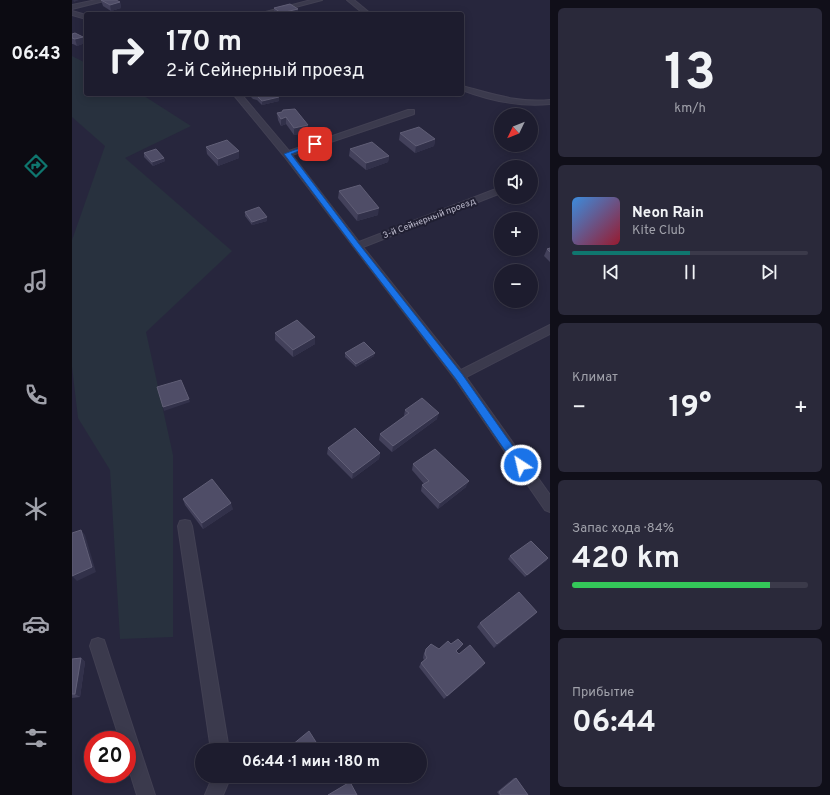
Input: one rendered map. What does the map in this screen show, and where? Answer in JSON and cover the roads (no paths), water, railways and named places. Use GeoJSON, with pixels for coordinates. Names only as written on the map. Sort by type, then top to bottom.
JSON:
{"type":"FeatureCollection","features":[{"type":"Feature","properties":{"kind":"lane"},"geometry":{"type":"LineString","coordinates":[[72,7],[105,0]]}},
{"type":"Feature","properties":{"kind":"lane"},"geometry":{"type":"LineString","coordinates":[[269,12],[319,0]]}},
{"type":"Feature","properties":{"kind":"lane"},"geometry":{"type":"LineString","coordinates":[[350,0],[365,12]]}},
{"type":"Feature","properties":{"kind":"lane"},"geometry":{"type":"LineString","coordinates":[[72,13],[84,16]]}},
{"type":"Feature","properties":{"kind":"lane"},"geometry":{"type":"LineString","coordinates":[[464,89],[487,97],[540,104],[550,102]]}},
{"type":"Feature","properties":{"kind":"lane"},"geometry":{"type":"LineString","coordinates":[[239,96],[287,154],[356,246],[459,376],[550,506]]}},
{"type":"Feature","properties":{"kind":"lane"},"geometry":{"type":"LineString","coordinates":[[287,154],[411,112]]}},
{"type":"Feature","properties":{"kind":"lane","name":"3-й Сейнерный проезд"},"geometry":{"type":"LineString","coordinates":[[356,246],[494,193]]}},
{"type":"Feature","properties":{"kind":"lane"},"geometry":{"type":"LineString","coordinates":[[459,376],[550,329]]}},
{"type":"Feature","properties":{"kind":"lane"},"geometry":{"type":"LineString","coordinates":[[185,526],[219,743]]}},
{"type":"Feature","properties":{"kind":"lane"},"geometry":{"type":"LineString","coordinates":[[98,646],[146,795]]}},
{"type":"Feature","properties":{"kind":"lane"},"geometry":{"type":"LineString","coordinates":[[214,795],[219,783]]}}]}
